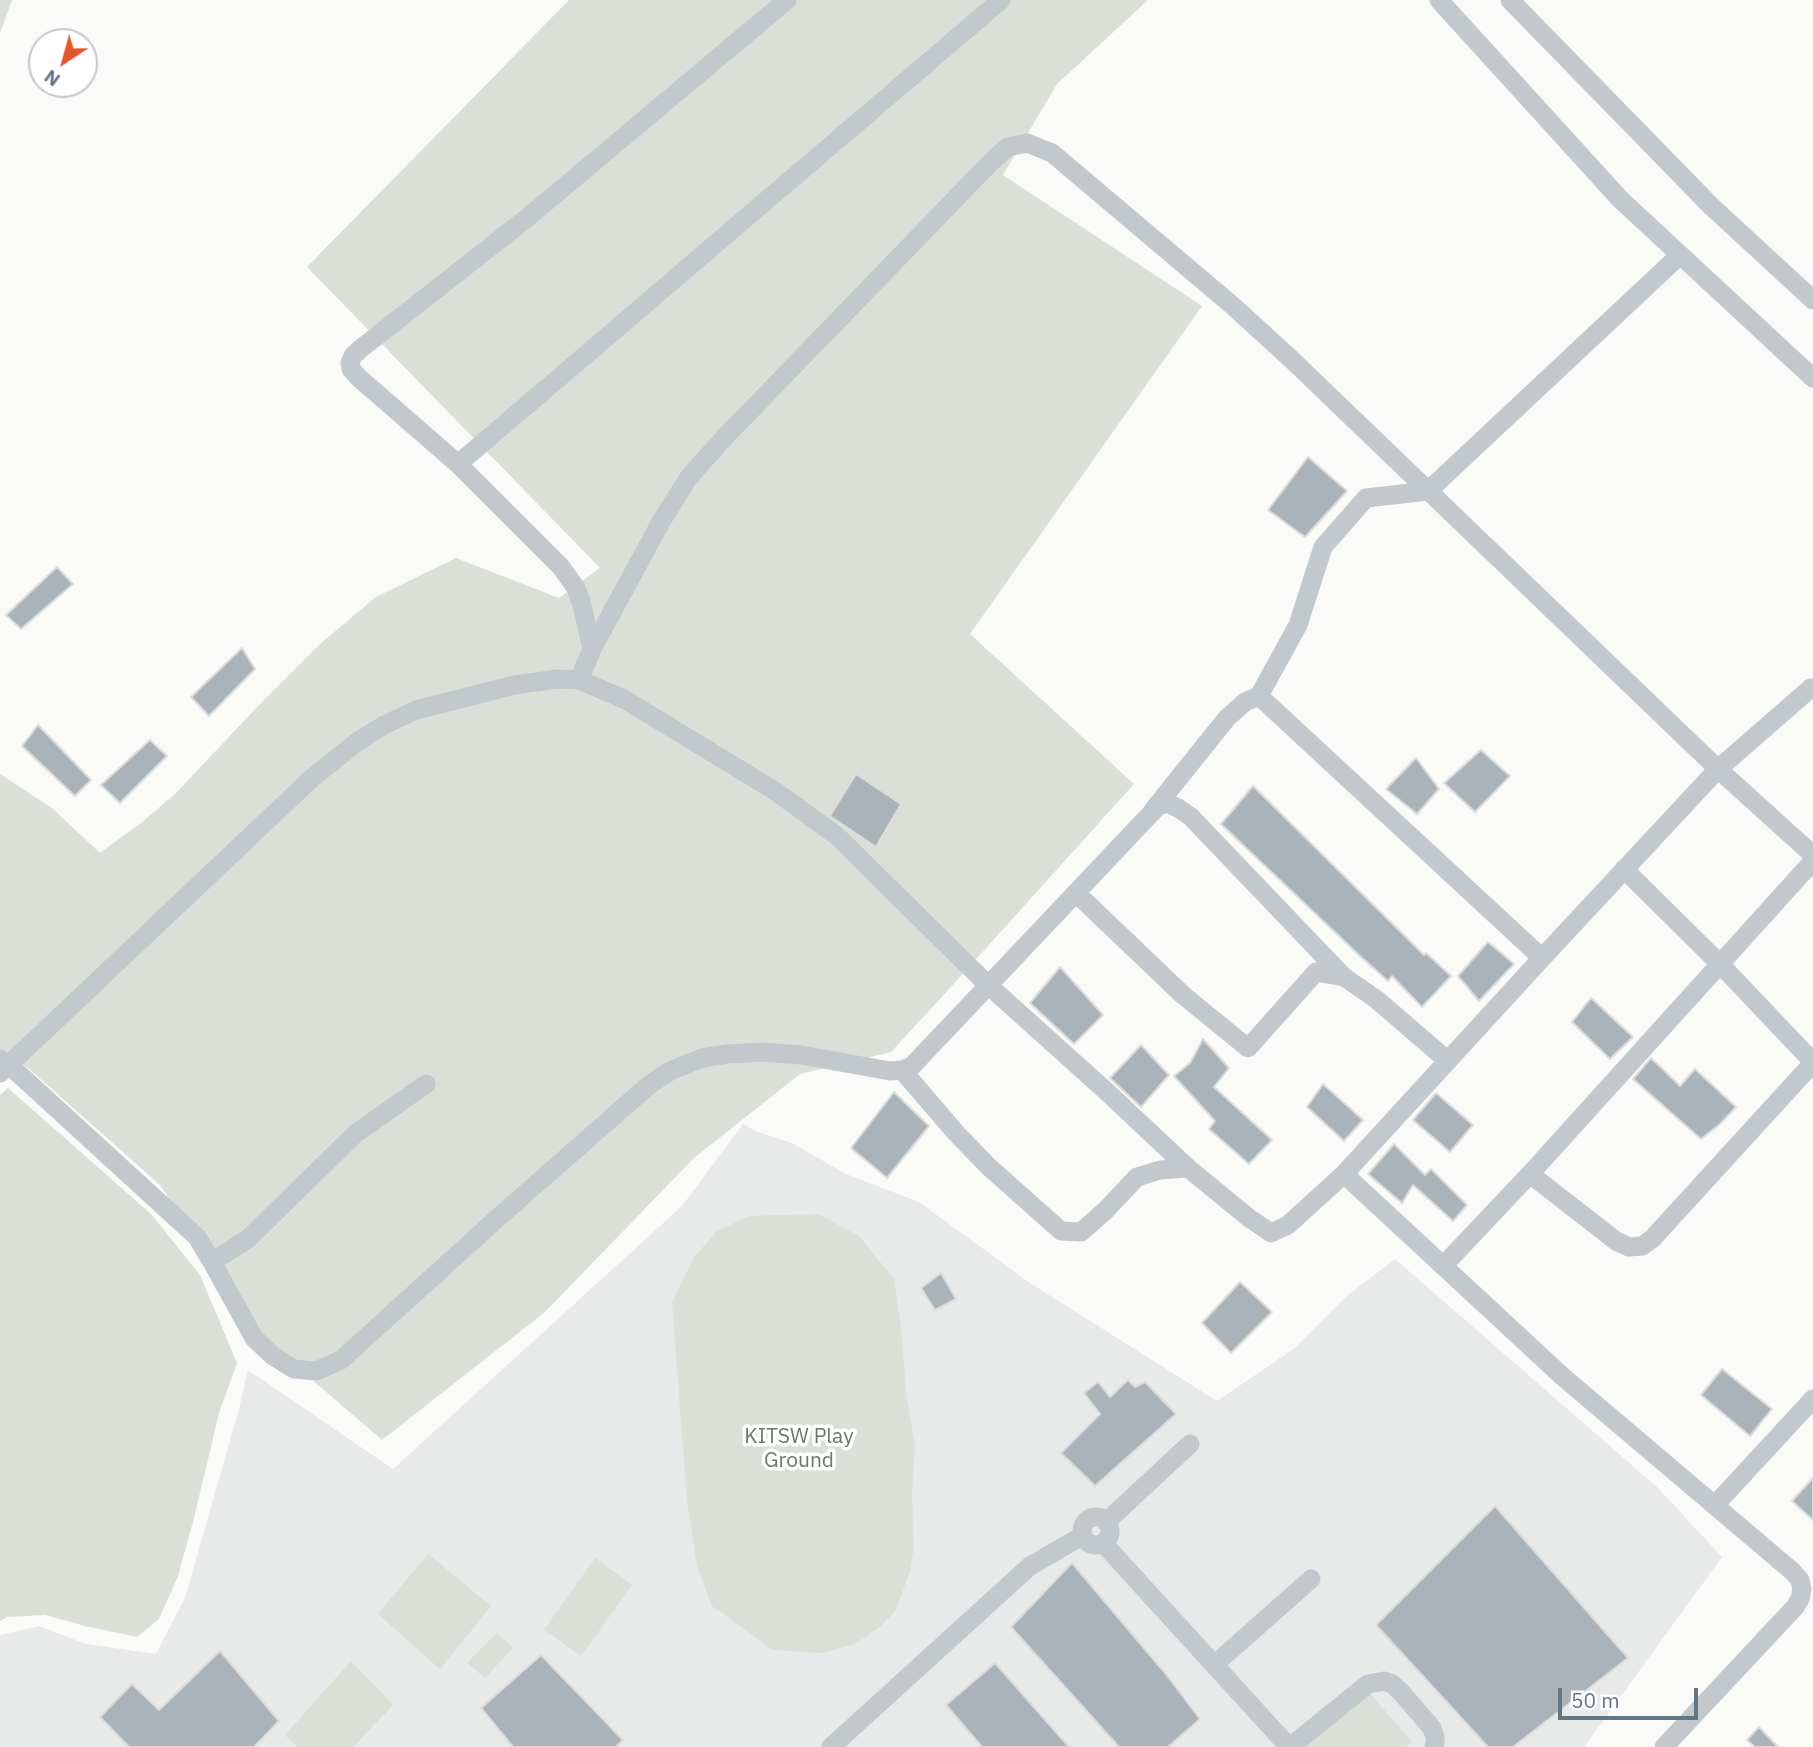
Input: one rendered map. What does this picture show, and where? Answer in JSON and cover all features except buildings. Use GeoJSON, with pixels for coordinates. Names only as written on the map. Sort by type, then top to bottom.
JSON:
{"type":"FeatureCollection","features":[{"type":"Feature","properties":{"kind":"street"},"geometry":{"type":"LineString","coordinates":[[592,649],[583,605],[576,588],[561,567],[458,464],[358,377],[351,369],[350,363],[353,356],[527,218],[787,0]]}},
{"type":"Feature","properties":{"kind":"street"},"geometry":{"type":"LineString","coordinates":[[458,464],[1001,0]]}},
{"type":"Feature","properties":{"kind":"street"},"geometry":{"type":"LineString","coordinates":[[1439,0],[1620,199],[1813,379]]}},
{"type":"Feature","properties":{"kind":"street"},"geometry":{"type":"LineString","coordinates":[[1510,0],[1711,206],[1813,300]]}},
{"type":"Feature","properties":{"kind":"street"},"geometry":{"type":"LineString","coordinates":[[579,680],[592,649],[689,477],[992,161],[1008,147],[1027,143],[1052,153],[1233,306],[1718,769],[1813,855]]}},
{"type":"Feature","properties":{"kind":"street"},"geometry":{"type":"LineString","coordinates":[[1680,255],[1429,491],[1366,498],[1323,547],[1298,625],[1259,696],[1245,702],[1227,718],[1151,813],[988,985],[920,1059],[912,1066],[890,1071],[801,1055],[763,1052],[702,1058],[670,1070],[649,1085],[501,1215],[341,1360],[316,1371],[294,1369],[273,1356],[254,1338],[197,1237],[3,1065],[302,788],[357,742],[416,710],[514,685],[557,679],[579,680],[624,699],[775,791],[837,836],[988,985],[1188,1168],[1271,1233],[1288,1225],[1344,1174],[1718,769],[1812,688]]}},
{"type":"Feature","properties":{"kind":"street"},"geometry":{"type":"LineString","coordinates":[[1259,696],[1542,958]]}},
{"type":"Feature","properties":{"kind":"street"},"geometry":{"type":"LineString","coordinates":[[1151,813],[1178,808],[1191,817],[1345,976],[1448,1061]]}},
{"type":"Feature","properties":{"kind":"street"},"geometry":{"type":"LineString","coordinates":[[1443,1266],[1813,862]]}},
{"type":"Feature","properties":{"kind":"street"},"geometry":{"type":"LineString","coordinates":[[1530,1174],[1616,1241],[1629,1247],[1642,1246],[1652,1239],[1813,1062],[1625,869]]}},
{"type":"Feature","properties":{"kind":"street"},"geometry":{"type":"LineString","coordinates":[[1076,893],[1183,995],[1248,1048],[1316,972],[1345,976]]}},
{"type":"Feature","properties":{"kind":"street"},"geometry":{"type":"LineString","coordinates":[[902,1070],[989,1167],[1061,1231],[1081,1232],[1137,1177],[1160,1170],[1188,1168]]}},
{"type":"Feature","properties":{"kind":"street"},"geometry":{"type":"LineString","coordinates":[[212,1262],[249,1238],[355,1134],[426,1084]]}},
{"type":"Feature","properties":{"kind":"street"},"geometry":{"type":"LineString","coordinates":[[1344,1174],[1562,1376],[1792,1571],[1807,1590],[1795,1607],[1664,1747]]}},
{"type":"Feature","properties":{"kind":"street"},"geometry":{"type":"LineString","coordinates":[[1715,1505],[1813,1399]]}},
{"type":"Feature","properties":{"kind":"street"},"geometry":{"type":"LineString","coordinates":[[1106,1522],[1191,1444]]}},
{"type":"Feature","properties":{"kind":"street"},"geometry":{"type":"LineString","coordinates":[[1098,1518],[1109,1527],[1110,1534],[1103,1544],[1091,1544],[1083,1536],[1083,1527],[1089,1520],[1098,1518]]}},
{"type":"Feature","properties":{"kind":"street"},"geometry":{"type":"LineString","coordinates":[[831,1747],[1030,1566],[1083,1536]]}},
{"type":"Feature","properties":{"kind":"street"},"geometry":{"type":"LineString","coordinates":[[1103,1544],[1289,1747],[1368,1684],[1384,1681],[1400,1691],[1432,1728],[1436,1744],[1434,1747]]}},
{"type":"Feature","properties":{"kind":"street"},"geometry":{"type":"LineString","coordinates":[[1214,1665],[1311,1579]]}},
{"type":"Feature","properties":{"kind":"shaded area"},"geometry":{"type":"Polygon","coordinates":[[[743,1124],[755,1131],[792,1143],[846,1174],[919,1202],[1030,1283],[1217,1401],[1295,1348],[1348,1295],[1395,1259],[1657,1487],[1722,1557],[1584,1747],[0,1747],[0,1635],[39,1626],[86,1644],[156,1654],[185,1598],[248,1370],[393,1469],[682,1206],[743,1124]]]}},
{"type":"Feature","properties":{"kind":"green space"},"geometry":{"type":"Polygon","coordinates":[[[0,0],[12,0],[0,33],[0,0]]]}},
{"type":"Feature","properties":{"kind":"green space"},"geometry":{"type":"Polygon","coordinates":[[[569,0],[1148,0],[1057,84],[1003,175],[1202,306],[970,634],[1134,784],[891,1052],[800,1074],[694,1158],[545,1312],[382,1440],[266,1340],[160,1185],[27,1067],[0,1049],[0,774],[53,809],[100,853],[175,794],[320,644],[376,597],[456,558],[559,598],[600,568],[307,267],[569,0]]]}},
{"type":"Feature","properties":{"kind":"green space"},"geometry":{"type":"Polygon","coordinates":[[[8,1088],[151,1214],[200,1275],[237,1363],[219,1413],[178,1576],[159,1619],[137,1637],[45,1615],[7,1617],[0,1621],[0,1095],[8,1088]]]}},
{"type":"Feature","properties":{"kind":"green space","name":"KITSW Play Ground"},"geometry":{"type":"Polygon","coordinates":[[[818,1214],[859,1236],[894,1279],[906,1394],[915,1444],[912,1495],[914,1546],[910,1571],[896,1610],[881,1626],[855,1644],[821,1653],[773,1650],[712,1606],[697,1566],[687,1501],[672,1302],[694,1257],[717,1231],[750,1216],[818,1214]]]}},
{"type":"Feature","properties":{"kind":"green space"},"geometry":{"type":"Polygon","coordinates":[[[428,1554],[491,1606],[440,1669],[378,1614],[428,1554]]]}},
{"type":"Feature","properties":{"kind":"green space"},"geometry":{"type":"Polygon","coordinates":[[[595,1558],[632,1585],[581,1656],[544,1630],[595,1558]]]}},
{"type":"Feature","properties":{"kind":"green space"},"geometry":{"type":"Polygon","coordinates":[[[497,1633],[513,1648],[485,1678],[467,1663],[497,1633]]]}},
{"type":"Feature","properties":{"kind":"green space"},"geometry":{"type":"Polygon","coordinates":[[[351,1661],[393,1705],[353,1747],[297,1747],[285,1735],[351,1661]]]}},
{"type":"Feature","properties":{"kind":"green space"},"geometry":{"type":"Polygon","coordinates":[[[1368,1691],[1412,1742],[1406,1747],[1302,1747],[1368,1691]]]}}]}
